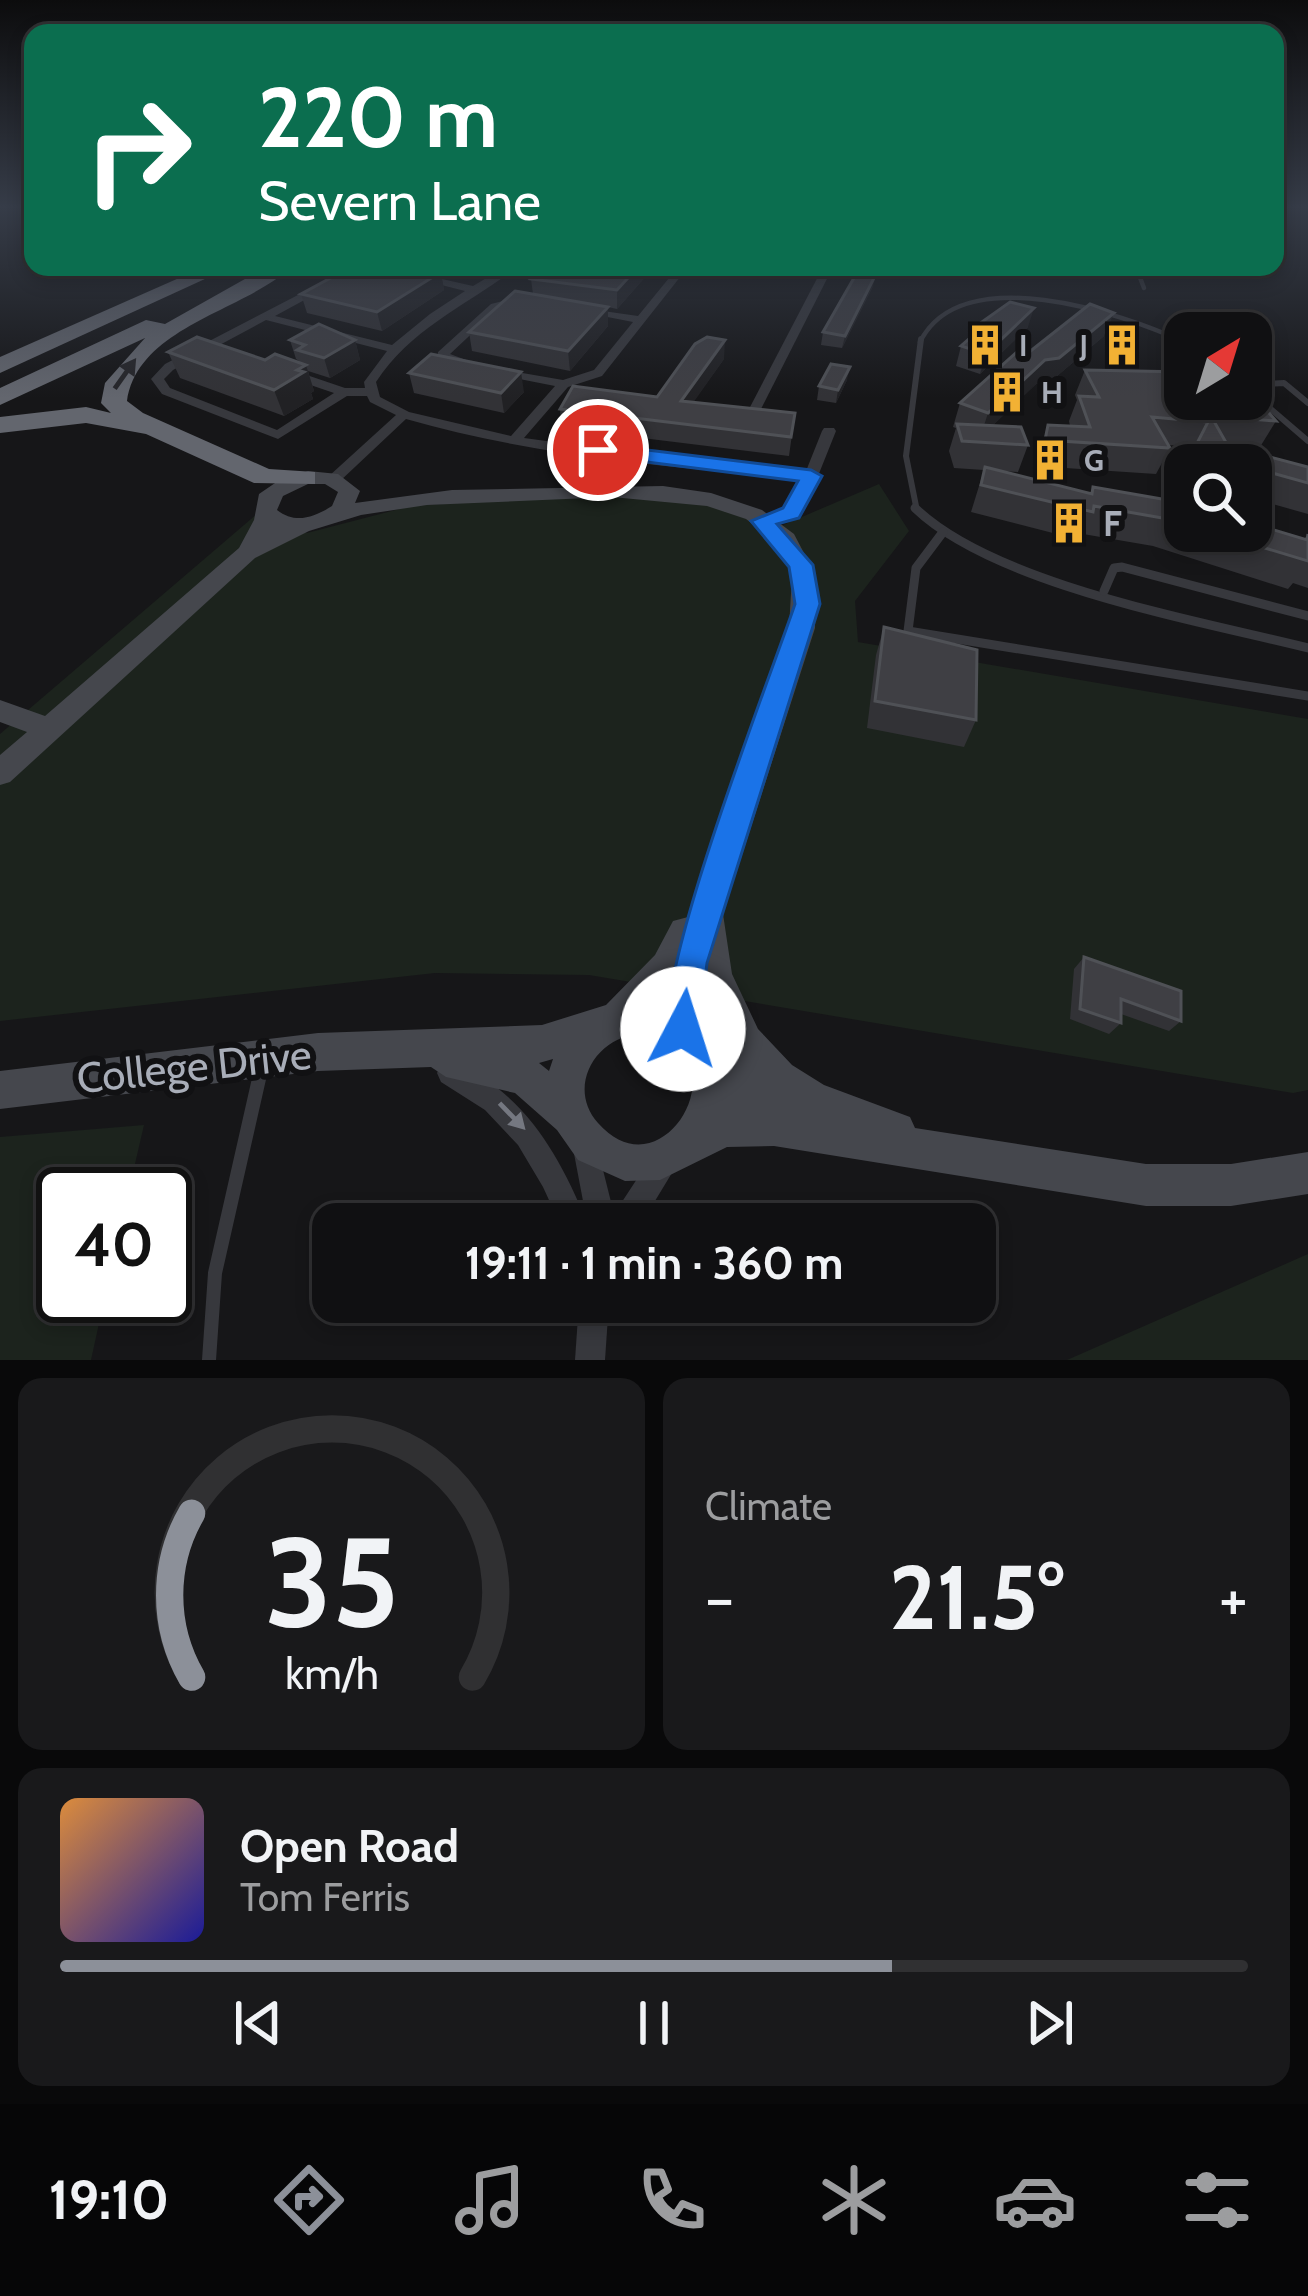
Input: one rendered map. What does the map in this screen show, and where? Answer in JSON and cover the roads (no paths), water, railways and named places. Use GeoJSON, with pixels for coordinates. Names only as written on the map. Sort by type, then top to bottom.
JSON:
{"type":"FeatureCollection","features":[{"type":"Feature","properties":{"kind":"highway"},"geometry":{"type":"LineString","coordinates":[[0,366],[201,276]]}},
{"type":"Feature","properties":{"kind":"highway"},"geometry":{"type":"LineString","coordinates":[[0,397],[259,276]]}},
{"type":"Feature","properties":{"kind":"highway"},"geometry":{"type":"LineString","coordinates":[[263,276],[152,343],[121,373],[112,391],[115,404],[134,419],[263,477],[305,478]]}},
{"type":"Feature","properties":{"kind":"highway"},"geometry":{"type":"LineString","coordinates":[[0,356],[158,295]]}},
{"type":"Feature","properties":{"kind":"highway"},"geometry":{"type":"LineString","coordinates":[[0,425],[57,416],[115,419],[251,479],[267,506]]}},
{"type":"Feature","properties":{"kind":"street"},"geometry":{"type":"LineString","coordinates":[[343,276],[160,373],[159,386],[278,435],[344,392]]}},
{"type":"Feature","properties":{"kind":"street"},"geometry":{"type":"LineString","coordinates":[[415,276],[475,290]]}},
{"type":"Feature","properties":{"kind":"street"},"geometry":{"type":"LineString","coordinates":[[370,392],[374,373],[396,350],[498,276]]}},
{"type":"Feature","properties":{"kind":"street"},"geometry":{"type":"LineString","coordinates":[[550,303],[501,302],[442,358],[564,384],[598,373],[676,276]]}},
{"type":"Feature","properties":{"kind":"street"},"geometry":{"type":"LineString","coordinates":[[755,410],[823,276]]}},
{"type":"Feature","properties":{"kind":"street"},"geometry":{"type":"LineString","coordinates":[[573,308],[641,320]]}},
{"type":"Feature","properties":{"kind":"street"},"geometry":{"type":"LineString","coordinates":[[266,316],[396,350]]}},
{"type":"Feature","properties":{"kind":"street"},"geometry":{"type":"LineString","coordinates":[[209,346],[232,353]]}},
{"type":"Feature","properties":{"kind":"street"},"geometry":{"type":"LineString","coordinates":[[277,369],[344,392],[370,392],[401,417],[516,438],[811,476]]}},
{"type":"Feature","properties":{"kind":"street"},"geometry":{"type":"LineString","coordinates":[[516,438],[564,384]]}},
{"type":"Feature","properties":{"kind":"street"},"geometry":{"type":"LineString","coordinates":[[337,481],[401,417]]}},
{"type":"Feature","properties":{"kind":"street"},"geometry":{"type":"LineString","coordinates":[[762,521],[791,513],[829,431]]}},
{"type":"Feature","properties":{"kind":"street"},"geometry":{"type":"LineString","coordinates":[[247,553],[267,506],[281,487],[305,478],[419,499],[672,491],[715,500],[762,521],[801,565],[807,604],[690,963],[689,1035],[708,1072],[708,1108],[695,1134],[671,1156],[639,1203]]}},
{"type":"Feature","properties":{"kind":"street"},"geometry":{"type":"LineString","coordinates":[[333,516],[349,497],[337,481]]}},
{"type":"Feature","properties":{"kind":"street"},"geometry":{"type":"LineString","coordinates":[[0,773],[247,553],[304,525],[419,499]]}},
{"type":"Feature","properties":{"kind":"street"},"geometry":{"type":"LineString","coordinates":[[267,506],[283,524],[304,525]]}},
{"type":"Feature","properties":{"kind":"street"},"geometry":{"type":"LineString","coordinates":[[0,711],[48,728]]}},
{"type":"Feature","properties":{"kind":"street"},"geometry":{"type":"LineString","coordinates":[[597,1203],[570,1070],[583,1042],[676,954],[731,836]]}},
{"type":"Feature","properties":{"kind":"street"},"geometry":{"type":"LineString","coordinates":[[731,836],[712,915],[710,962],[740,1034],[775,1076],[800,1093],[945,1150]]}},
{"type":"Feature","properties":{"kind":"street"},"geometry":{"type":"LineString","coordinates":[[610,1021],[652,1014],[689,1035],[720,1074],[761,1101],[945,1150]]}},
{"type":"Feature","properties":{"kind":"street","name":"College Drive"},"geometry":{"type":"LineString","coordinates":[[6,1086],[371,1049],[542,1044],[610,1021]]}},
{"type":"Feature","properties":{"kind":"street"},"geometry":{"type":"LineString","coordinates":[[371,1049],[434,1066],[492,1096],[539,1147],[564,1203]]}},
{"type":"Feature","properties":{"kind":"street","name":"College Drive"},"geometry":{"type":"LineString","coordinates":[[371,1049],[511,1070],[542,1085],[579,1131]]}},
{"type":"Feature","properties":{"kind":"street"},"geometry":{"type":"LineString","coordinates":[[579,1131],[622,1163],[671,1156],[713,1130],[740,1126],[945,1150],[1146,1185],[1231,1185],[1308,1173]]}},
{"type":"Feature","properties":{"kind":"lane"},"geometry":{"type":"LineString","coordinates":[[1139,276],[1144,288]]}},
{"type":"Feature","properties":{"kind":"lane"},"geometry":{"type":"LineString","coordinates":[[1164,333],[1135,321],[1047,301],[965,305],[932,322],[918,342],[904,460],[916,510],[969,547],[1104,591],[1308,648]]}},
{"type":"Feature","properties":{"kind":"lane"},"geometry":{"type":"LineString","coordinates":[[1272,385],[1284,383],[1308,403]]}},
{"type":"Feature","properties":{"kind":"lane"},"geometry":{"type":"LineString","coordinates":[[1272,408],[1308,441]]}},
{"type":"Feature","properties":{"kind":"lane"},"geometry":{"type":"LineString","coordinates":[[944,532],[916,568],[908,631],[1308,696]]}},
{"type":"Feature","properties":{"kind":"lane"},"geometry":{"type":"LineString","coordinates":[[1104,591],[1114,568],[1122,567],[1308,616]]}},
{"type":"Feature","properties":{"kind":"lane"},"geometry":{"type":"LineString","coordinates":[[209,1360],[215,1274],[263,1059]]}},
{"type":"Feature","properties":{"kind":"place","name":"I"},"geometry":{"type":"Point","coordinates":[985,345]}},
{"type":"Feature","properties":{"kind":"place","name":"J"},"geometry":{"type":"Point","coordinates":[1122,345]}},
{"type":"Feature","properties":{"kind":"place","name":"H"},"geometry":{"type":"Point","coordinates":[1007,392]}},
{"type":"Feature","properties":{"kind":"place","name":"G"},"geometry":{"type":"Point","coordinates":[1050,460]}},
{"type":"Feature","properties":{"kind":"place","name":"F"},"geometry":{"type":"Point","coordinates":[1069,523]}}]}
